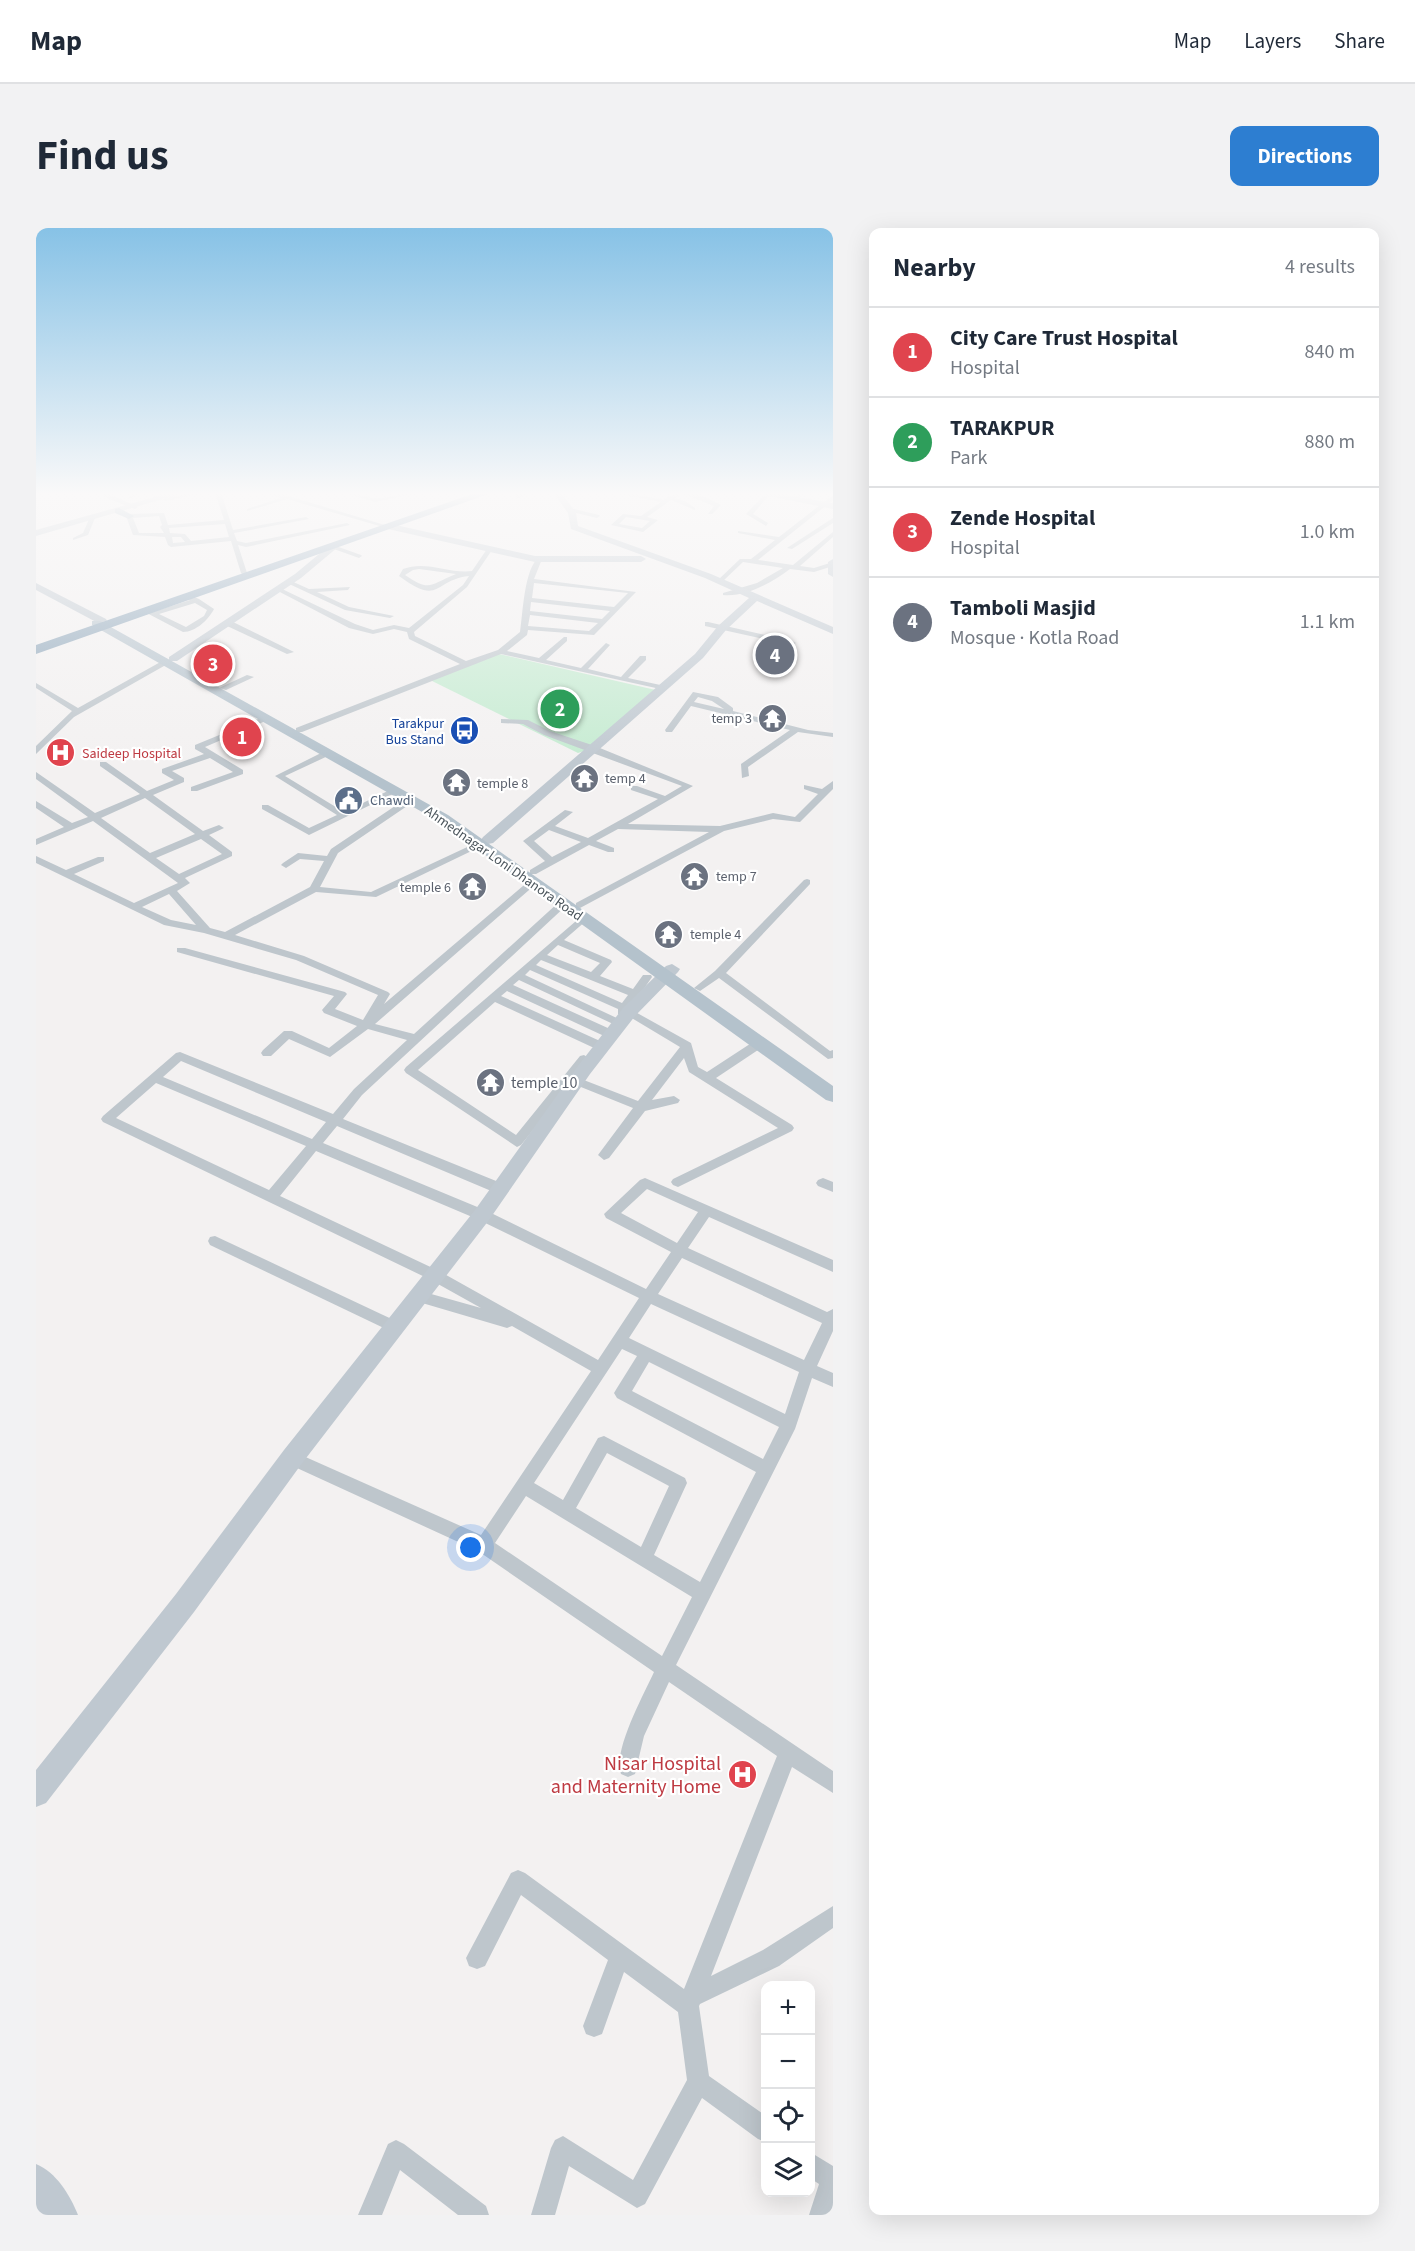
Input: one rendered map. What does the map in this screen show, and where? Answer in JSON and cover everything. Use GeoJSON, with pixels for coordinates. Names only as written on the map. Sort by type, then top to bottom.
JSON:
{"type":"FeatureCollection","features":[{"type":"Feature","properties":{"kind":"highway"},"geometry":{"type":"LineString","coordinates":[[36,648],[210,585]]}},
{"type":"Feature","properties":{"kind":"highway"},"geometry":{"type":"LineString","coordinates":[[101,623],[149,612],[229,585]]}},
{"type":"Feature","properties":{"kind":"main road","name":"Ahmednagar Loni Dhanora Road"},"geometry":{"type":"LineString","coordinates":[[101,623],[224,688],[451,816],[582,911],[662,974],[833,1095]]}},
{"type":"Feature","properties":{"kind":"main road","name":"Ahmednagar Loni Dhanora Road"},"geometry":{"type":"LineString","coordinates":[[170,661],[266,719],[484,842]]}},
{"type":"Feature","properties":{"kind":"main road","name":"Ahmednagar Loni Dhanora Road"},"geometry":{"type":"LineString","coordinates":[[533,877],[563,904],[582,911]]}},
{"type":"Feature","properties":{"kind":"main road","name":"Ahmednagar Loni Dhanora Road"},"geometry":{"type":"LineString","coordinates":[[662,974],[700,988],[833,1083]]}},
{"type":"Feature","properties":{"kind":"street"},"geometry":{"type":"LineString","coordinates":[[36,751],[40,742],[78,711],[170,661],[285,585]]}},
{"type":"Feature","properties":{"kind":"street"},"geometry":{"type":"LineString","coordinates":[[294,585],[347,609],[390,616]]}},
{"type":"Feature","properties":{"kind":"street"},"geometry":{"type":"LineString","coordinates":[[415,585],[431,590],[443,585]]}},
{"type":"Feature","properties":{"kind":"street"},"geometry":{"type":"LineString","coordinates":[[410,631],[466,585]]}},
{"type":"Feature","properties":{"kind":"street"},"geometry":{"type":"LineString","coordinates":[[299,730],[501,652],[524,633],[531,585]]}},
{"type":"Feature","properties":{"kind":"street"},"geometry":{"type":"LineString","coordinates":[[525,628],[591,633],[633,592],[566,585]]}},
{"type":"Feature","properties":{"kind":"street"},"geometry":{"type":"LineString","coordinates":[[728,585],[833,632]]}},
{"type":"Feature","properties":{"kind":"street"},"geometry":{"type":"LineString","coordinates":[[226,936],[314,889],[372,895],[484,842],[699,656],[749,594],[765,585]]}},
{"type":"Feature","properties":{"kind":"street"},"geometry":{"type":"LineString","coordinates":[[36,586],[75,607],[78,612],[101,623]]}},
{"type":"Feature","properties":{"kind":"street"},"geometry":{"type":"LineString","coordinates":[[307,592],[348,588]]}},
{"type":"Feature","properties":{"kind":"street"},"geometry":{"type":"LineString","coordinates":[[278,589],[352,626],[373,632],[394,627],[410,631]]}},
{"type":"Feature","properties":{"kind":"street"},"geometry":{"type":"LineString","coordinates":[[724,594],[749,594]]}},
{"type":"Feature","properties":{"kind":"street"},"geometry":{"type":"LineString","coordinates":[[192,598],[211,609],[202,620],[186,630],[149,612],[175,608],[192,598]]}},
{"type":"Feature","properties":{"kind":"street"},"geometry":{"type":"LineString","coordinates":[[529,600],[615,609]]}},
{"type":"Feature","properties":{"kind":"street"},"geometry":{"type":"LineString","coordinates":[[175,608],[184,612]]}},
{"type":"Feature","properties":{"kind":"street"},"geometry":{"type":"LineString","coordinates":[[527,613],[603,621]]}},
{"type":"Feature","properties":{"kind":"street"},"geometry":{"type":"LineString","coordinates":[[193,616],[202,620]]}},
{"type":"Feature","properties":{"kind":"street"},"geometry":{"type":"LineString","coordinates":[[228,623],[290,652]]}},
{"type":"Feature","properties":{"kind":"street"},"geometry":{"type":"LineString","coordinates":[[708,624],[792,643]]}},
{"type":"Feature","properties":{"kind":"street"},"geometry":{"type":"LineString","coordinates":[[410,631],[412,637],[466,664]]}},
{"type":"Feature","properties":{"kind":"street"},"geometry":{"type":"LineString","coordinates":[[540,661],[564,639]]}},
{"type":"Feature","properties":{"kind":"street"},"geometry":{"type":"LineString","coordinates":[[583,670],[606,645]]}},
{"type":"Feature","properties":{"kind":"street"},"geometry":{"type":"LineString","coordinates":[[501,652],[662,688]]}},
{"type":"Feature","properties":{"kind":"street"},"geometry":{"type":"LineString","coordinates":[[623,679],[643,658]]}},
{"type":"Feature","properties":{"kind":"street"},"geometry":{"type":"LineString","coordinates":[[224,688],[250,676]]}},
{"type":"Feature","properties":{"kind":"street"},"geometry":{"type":"LineString","coordinates":[[38,688],[78,711]]}},
{"type":"Feature","properties":{"kind":"street"},"geometry":{"type":"LineString","coordinates":[[669,729],[688,703],[797,729],[833,735]]}},
{"type":"Feature","properties":{"kind":"street"},"geometry":{"type":"LineString","coordinates":[[194,789],[240,772],[198,747],[266,719]]}},
{"type":"Feature","properties":{"kind":"street"},"geometry":{"type":"LineString","coordinates":[[267,1053],[288,1034],[330,1053],[366,1026],[552,862],[688,786],[547,733],[525,722],[504,721]]}},
{"type":"Feature","properties":{"kind":"street"},"geometry":{"type":"LineString","coordinates":[[745,776],[744,766],[797,729]]}},
{"type":"Feature","properties":{"kind":"street"},"geometry":{"type":"LineString","coordinates":[[327,753],[279,776],[344,816]]}},
{"type":"Feature","properties":{"kind":"street"},"geometry":{"type":"LineString","coordinates":[[38,839],[181,780],[165,771],[210,755]]}},
{"type":"Feature","properties":{"kind":"street"},"geometry":{"type":"LineString","coordinates":[[103,764],[230,854],[178,878]]}},
{"type":"Feature","properties":{"kind":"street"},"geometry":{"type":"LineString","coordinates":[[36,775],[185,883],[133,907]]}},
{"type":"Feature","properties":{"kind":"street"},"geometry":{"type":"LineString","coordinates":[[617,826],[721,829],[773,816],[797,820],[833,784]]}},
{"type":"Feature","properties":{"kind":"street"},"geometry":{"type":"LineString","coordinates":[[807,787],[824,793]]}},
{"type":"Feature","properties":{"kind":"street"},"geometry":{"type":"LineString","coordinates":[[634,788],[665,799]]}},
{"type":"Feature","properties":{"kind":"street"},"geometry":{"type":"LineString","coordinates":[[36,800],[57,790]]}},
{"type":"Feature","properties":{"kind":"street"},"geometry":{"type":"LineString","coordinates":[[265,807],[309,831],[395,791]]}},
{"type":"Feature","properties":{"kind":"street"},"geometry":{"type":"LineString","coordinates":[[314,889],[333,851],[410,800]]}},
{"type":"Feature","properties":{"kind":"street"},"geometry":{"type":"LineString","coordinates":[[36,804],[71,827]]}},
{"type":"Feature","properties":{"kind":"street"},"geometry":{"type":"LineString","coordinates":[[552,862],[528,841],[568,812]]}},
{"type":"Feature","properties":{"kind":"street"},"geometry":{"type":"LineString","coordinates":[[548,826],[611,850]]}},
{"type":"Feature","properties":{"kind":"street"},"geometry":{"type":"LineString","coordinates":[[149,857],[219,828]]}},
{"type":"Feature","properties":{"kind":"street"},"geometry":{"type":"LineString","coordinates":[[662,974],[606,1032],[517,1142],[410,1070],[557,941],[582,911],[721,829]]}},
{"type":"Feature","properties":{"kind":"street"},"geometry":{"type":"LineString","coordinates":[[286,865],[298,856],[329,859]]}},
{"type":"Feature","properties":{"kind":"street"},"geometry":{"type":"LineString","coordinates":[[36,860],[168,923],[206,930],[300,958],[384,994],[366,1026]]}},
{"type":"Feature","properties":{"kind":"street"},"geometry":{"type":"LineString","coordinates":[[66,874],[101,860]]}},
{"type":"Feature","properties":{"kind":"street"},"geometry":{"type":"LineString","coordinates":[[700,988],[719,974],[807,882]]}},
{"type":"Feature","properties":{"kind":"street"},"geometry":{"type":"LineString","coordinates":[[171,890],[206,930]]}},
{"type":"Feature","properties":{"kind":"street"},"geometry":{"type":"LineString","coordinates":[[271,1197],[337,1121],[358,1092],[563,904]]}},
{"type":"Feature","properties":{"kind":"street"},"geometry":{"type":"LineString","coordinates":[[557,941],[607,962],[593,977]]}},
{"type":"Feature","properties":{"kind":"street"},"geometry":{"type":"LineString","coordinates":[[181,950],[341,994],[328,1010],[366,1026],[417,1039]]}},
{"type":"Feature","properties":{"kind":"street"},"geometry":{"type":"LineString","coordinates":[[540,956],[593,977],[626,1009]]}},
{"type":"Feature","properties":{"kind":"street"},"geometry":{"type":"LineString","coordinates":[[529,966],[626,1009],[687,1046],[693,1069],[788,1128],[678,1182]]}},
{"type":"Feature","properties":{"kind":"street"},"geometry":{"type":"LineString","coordinates":[[719,974],[828,1055],[833,1054]]}},
{"type":"Feature","properties":{"kind":"street"},"geometry":{"type":"LineString","coordinates":[[518,976],[626,1009]]}},
{"type":"Feature","properties":{"kind":"street"},"geometry":{"type":"LineString","coordinates":[[506,986],[606,1032]]}},
{"type":"Feature","properties":{"kind":"street"},"geometry":{"type":"LineString","coordinates":[[494,997],[596,1044]]}},
{"type":"Feature","properties":{"kind":"street"},"geometry":{"type":"LineString","coordinates":[[36,1793],[185,1603],[393,1326],[482,1215],[626,1009]]}},
{"type":"Feature","properties":{"kind":"street"},"geometry":{"type":"LineString","coordinates":[[446,1012],[466,1020]]}},
{"type":"Feature","properties":{"kind":"street"},"geometry":{"type":"LineString","coordinates":[[707,1078],[760,1043]]}},
{"type":"Feature","properties":{"kind":"street"},"geometry":{"type":"LineString","coordinates":[[604,1155],[687,1046]]}},
{"type":"Feature","properties":{"kind":"street"},"geometry":{"type":"LineString","coordinates":[[501,1189],[180,1056],[107,1119],[434,1275],[600,1368]]}},
{"type":"Feature","properties":{"kind":"street"},"geometry":{"type":"LineString","coordinates":[[154,1078],[482,1215],[650,1297],[833,1380]]}},
{"type":"Feature","properties":{"kind":"street"},"geometry":{"type":"LineString","coordinates":[[576,1081],[641,1107],[674,1100]]}},
{"type":"Feature","properties":{"kind":"street"},"geometry":{"type":"LineString","coordinates":[[628,1767],[635,1735],[665,1669],[789,1424],[808,1368],[832,1319],[679,1250],[611,1214],[645,1183],[833,1266]]}},
{"type":"Feature","properties":{"kind":"street"},"geometry":{"type":"LineString","coordinates":[[484,1545],[706,1210]]}},
{"type":"Feature","properties":{"kind":"street"},"geometry":{"type":"LineString","coordinates":[[215,1241],[393,1326]]}},
{"type":"Feature","properties":{"kind":"street"},"geometry":{"type":"LineString","coordinates":[[417,1296],[530,1328]]}},
{"type":"Feature","properties":{"kind":"street"},"geometry":{"type":"LineString","coordinates":[[619,1340],[789,1424]]}},
{"type":"Feature","properties":{"kind":"street"},"geometry":{"type":"LineString","coordinates":[[646,1354],[622,1393],[766,1468]]}},
{"type":"Feature","properties":{"kind":"street"},"geometry":{"type":"LineString","coordinates":[[566,1511],[604,1443],[679,1483],[644,1558]]}},
{"type":"Feature","properties":{"kind":"street"},"geometry":{"type":"LineString","coordinates":[[292,1458],[484,1545],[833,1783]]}},
{"type":"Feature","properties":{"kind":"street"},"geometry":{"type":"LineString","coordinates":[[523,1485],[703,1594]]}},
{"type":"Feature","properties":{"kind":"street"},"geometry":{"type":"LineString","coordinates":[[543,2215],[563,2148],[637,2196],[699,2082],[690,2001],[788,1753]]}},
{"type":"Feature","properties":{"kind":"street"},"geometry":{"type":"LineString","coordinates":[[477,1958],[518,1880],[620,1955],[690,2001]]}},
{"type":"Feature","properties":{"kind":"street"},"geometry":{"type":"LineString","coordinates":[[690,2001],[771,1958],[833,1916]]}},
{"type":"Feature","properties":{"kind":"street"},"geometry":{"type":"LineString","coordinates":[[594,2026],[620,1955]]}},
{"type":"Feature","properties":{"kind":"street"},"geometry":{"type":"LineString","coordinates":[[699,2082],[761,2128]]}},
{"type":"Feature","properties":{"kind":"street"},"geometry":{"type":"LineString","coordinates":[[370,2215],[396,2152],[477,2215]]}},
{"type":"Feature","properties":{"kind":"street"},"geometry":{"type":"LineString","coordinates":[[815,2167],[833,2179],[821,2215]]}},
{"type":"Feature","properties":{"kind":"street"},"geometry":{"type":"LineString","coordinates":[[36,2181],[61,2215]]}},
{"type":"Feature","properties":{"kind":"green space"},"geometry":{"type":"Polygon","coordinates":[[[499,654],[660,691],[590,749],[578,753],[428,679],[499,654]]]}},
{"type":"Feature","properties":{"kind":"place","name":"Tamboli Masjid"},"geometry":{"type":"Point","coordinates":[775,655]}},
{"type":"Feature","properties":{"kind":"place","name":"Zende Hospital"},"geometry":{"type":"Point","coordinates":[213,664]}},
{"type":"Feature","properties":{"kind":"place","name":"TARAKPUR"},"geometry":{"type":"Point","coordinates":[560,709]}},
{"type":"Feature","properties":{"kind":"place","name":"temp 3"},"geometry":{"type":"Point","coordinates":[773,718]}},
{"type":"Feature","properties":{"kind":"place","name":"Tarakpur Bus Stand"},"geometry":{"type":"Point","coordinates":[465,731]}},
{"type":"Feature","properties":{"kind":"place","name":"City Care Trust Hospital"},"geometry":{"type":"Point","coordinates":[242,737]}},
{"type":"Feature","properties":{"kind":"place","name":"Saideep Hospital"},"geometry":{"type":"Point","coordinates":[61,753]}},
{"type":"Feature","properties":{"kind":"place","name":"temp 4"},"geometry":{"type":"Point","coordinates":[584,778]}},
{"type":"Feature","properties":{"kind":"place","name":"temple 8"},"geometry":{"type":"Point","coordinates":[456,783]}},
{"type":"Feature","properties":{"kind":"place","name":"Chawdi"},"geometry":{"type":"Point","coordinates":[349,800]}},
{"type":"Feature","properties":{"kind":"place","name":"temp 7"},"geometry":{"type":"Point","coordinates":[695,876]}},
{"type":"Feature","properties":{"kind":"place","name":"temple 6"},"geometry":{"type":"Point","coordinates":[472,887]}},
{"type":"Feature","properties":{"kind":"place","name":"temple 4"},"geometry":{"type":"Point","coordinates":[669,934]}},
{"type":"Feature","properties":{"kind":"place","name":"temple 10"},"geometry":{"type":"Point","coordinates":[490,1082]}},
{"type":"Feature","properties":{"kind":"place","name":"Nisar Hospital and Maternity Home"},"geometry":{"type":"Point","coordinates":[742,1774]}}]}
